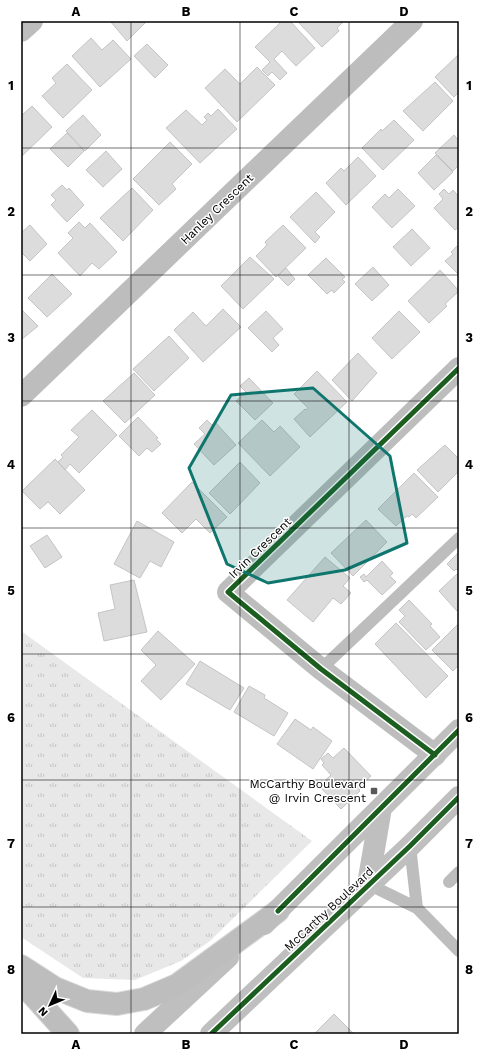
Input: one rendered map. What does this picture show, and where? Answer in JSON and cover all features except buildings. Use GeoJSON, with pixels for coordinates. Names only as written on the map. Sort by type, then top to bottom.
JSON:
{"type":"FeatureCollection","features":[{"type":"Feature","properties":{"kind":"main road"},"geometry":{"type":"LineString","coordinates":[[145,1034],[278,911],[459,730]]}},
{"type":"Feature","properties":{"kind":"main road","name":"McCarthy Boulevard"},"geometry":{"type":"LineString","coordinates":[[211,1034],[368,884],[410,846],[459,797]]}},
{"type":"Feature","properties":{"kind":"main road"},"geometry":{"type":"LineString","coordinates":[[368,884],[381,808]]}},
{"type":"Feature","properties":{"kind":"street"},"geometry":{"type":"LineString","coordinates":[[21,31],[32,21]]}},
{"type":"Feature","properties":{"kind":"street","name":"Hanley Crescent"},"geometry":{"type":"LineString","coordinates":[[21,396],[412,21]]}},
{"type":"Feature","properties":{"kind":"street","name":"Irvin Crescent"},"geometry":{"type":"LineString","coordinates":[[435,755],[321,670],[228,592],[459,368]]}},
{"type":"Feature","properties":{"kind":"street"},"geometry":{"type":"LineString","coordinates":[[21,966],[55,988],[86,1001],[117,1004],[144,999],[177,985],[278,911]]}},
{"type":"Feature","properties":{"kind":"street"},"geometry":{"type":"LineString","coordinates":[[21,982],[68,1034]]}},
{"type":"Feature","properties":{"kind":"lane"},"geometry":{"type":"LineString","coordinates":[[321,670],[459,538]]}},
{"type":"Feature","properties":{"kind":"lane"},"geometry":{"type":"LineString","coordinates":[[410,846],[417,908]]}},
{"type":"Feature","properties":{"kind":"lane"},"geometry":{"type":"LineString","coordinates":[[448,882],[459,872]]}},
{"type":"Feature","properties":{"kind":"lane"},"geometry":{"type":"LineString","coordinates":[[368,884],[392,894],[417,908],[459,951]]}},
{"type":"Feature","properties":{"kind":"highlighted area"},"geometry":{"type":"Polygon","coordinates":[[[313,388],[390,456],[407,543],[345,570],[268,583],[227,564],[189,468],[231,395],[313,388]]]}},
{"type":"Feature","properties":{"kind":"green space"},"geometry":{"type":"Polygon","coordinates":[[[21,631],[312,841],[210,941],[181,961],[135,980],[83,978],[21,937],[21,631]]]}},
{"type":"Feature","properties":{"kind":"cycle path"},"geometry":{"type":"LineString","coordinates":[[435,755],[321,669],[228,592],[459,368]]}},
{"type":"Feature","properties":{"kind":"cycle path"},"geometry":{"type":"LineString","coordinates":[[278,911],[459,730]]}},
{"type":"Feature","properties":{"kind":"cycle path"},"geometry":{"type":"LineString","coordinates":[[211,1034],[410,846],[459,797]]}},
{"type":"Feature","properties":{"kind":"place","name":"McCarthy Boulevard @ Irvin Crescent"},"geometry":{"type":"Point","coordinates":[374,791]}}]}
